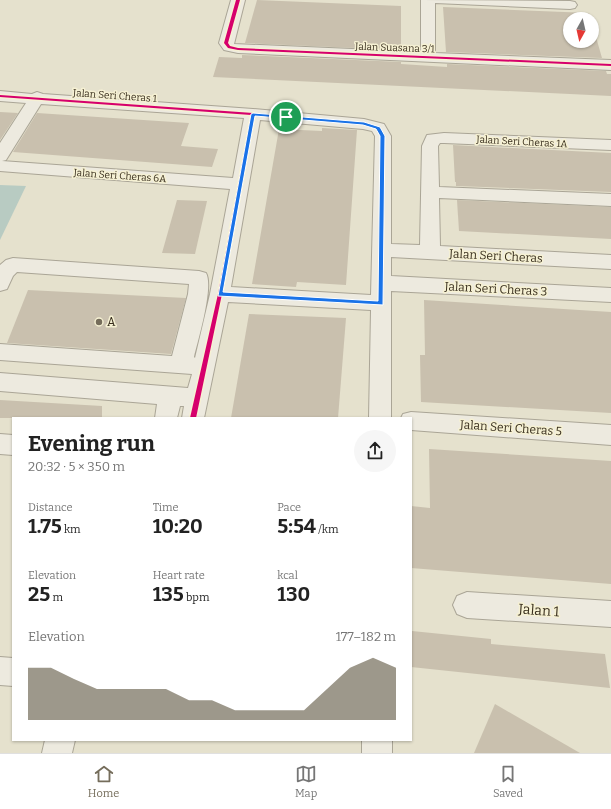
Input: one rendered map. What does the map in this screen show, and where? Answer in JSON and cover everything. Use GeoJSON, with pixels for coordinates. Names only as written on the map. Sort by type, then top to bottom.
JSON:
{"type":"FeatureCollection","features":[{"type":"Feature","properties":{"kind":"street","name":"Jalan Suasana 3/1"},"geometry":{"type":"LineString","coordinates":[[238,0],[226,43],[229,47],[238,49],[611,65]]}},
{"type":"Feature","properties":{"kind":"street"},"geometry":{"type":"LineString","coordinates":[[428,0],[428,57]]}},
{"type":"Feature","properties":{"kind":"street"},"geometry":{"type":"LineString","coordinates":[[438,0],[570,5]]}},
{"type":"Feature","properties":{"kind":"street","name":"Jalan Seri Cheras 1"},"geometry":{"type":"LineString","coordinates":[[0,96],[37,97],[253,114]]}},
{"type":"Feature","properties":{"kind":"street"},"geometry":{"type":"LineString","coordinates":[[0,156],[37,97]]}},
{"type":"Feature","properties":{"kind":"street"},"geometry":{"type":"LineString","coordinates":[[0,382],[170,396],[195,408],[220,294],[253,114],[364,124],[378,128],[383,136],[380,417]]}},
{"type":"Feature","properties":{"kind":"street","name":"Jalan Seri Cheras 1A"},"geometry":{"type":"LineString","coordinates":[[429,192],[430,146],[433,139],[444,138],[611,145]]}},
{"type":"Feature","properties":{"kind":"street","name":"Jalan Seri Cheras 6A"},"geometry":{"type":"LineString","coordinates":[[0,166],[241,184]]}},
{"type":"Feature","properties":{"kind":"street"},"geometry":{"type":"LineString","coordinates":[[430,253],[429,192],[611,200]]}},
{"type":"Feature","properties":{"kind":"street","name":"Jalan Seri Cheras"},"geometry":{"type":"LineString","coordinates":[[382,250],[611,262]]}},
{"type":"Feature","properties":{"kind":"street"},"geometry":{"type":"LineString","coordinates":[[0,284],[5,272],[13,265],[199,278],[198,294],[181,365]]}},
{"type":"Feature","properties":{"kind":"street","name":"Jalan Seri Cheras 3"},"geometry":{"type":"LineString","coordinates":[[381,283],[611,295]]}},
{"type":"Feature","properties":{"kind":"street"},"geometry":{"type":"LineString","coordinates":[[220,294],[381,303]]}},
{"type":"Feature","properties":{"kind":"street"},"geometry":{"type":"LineString","coordinates":[[0,352],[204,367]]}},
{"type":"Feature","properties":{"kind":"street"},"geometry":{"type":"LineString","coordinates":[[166,417],[170,396]]}},
{"type":"Feature","properties":{"kind":"street","name":"Jalan Seri Cheras 5"},"geometry":{"type":"LineString","coordinates":[[412,421],[611,435]]}},
{"type":"Feature","properties":{"kind":"street"},"geometry":{"type":"LineString","coordinates":[[0,444],[12,445]]}},
{"type":"Feature","properties":{"kind":"street","name":"Jalan 1"},"geometry":{"type":"LineString","coordinates":[[467,605],[611,614]]}},
{"type":"Feature","properties":{"kind":"street"},"geometry":{"type":"LineString","coordinates":[[0,672],[12,672]]}},
{"type":"Feature","properties":{"kind":"street"},"geometry":{"type":"LineString","coordinates":[[57,753],[60,741]]}},
{"type":"Feature","properties":{"kind":"street"},"geometry":{"type":"LineString","coordinates":[[377,741],[377,753]]}},
{"type":"Feature","properties":{"kind":"shaded area"},"geometry":{"type":"Polygon","coordinates":[[[0,185],[26,186],[0,240],[0,185]]]}},
{"type":"Feature","properties":{"kind":"building"},"geometry":{"type":"Polygon","coordinates":[[[257,0],[401,6],[401,50],[245,43],[257,0]]]}},
{"type":"Feature","properties":{"kind":"building"},"geometry":{"type":"Polygon","coordinates":[[[443,7],[565,12],[563,12],[563,48],[599,48],[602,58],[446,52],[443,7]]]}},
{"type":"Feature","properties":{"kind":"building"},"geometry":{"type":"Polygon","coordinates":[[[242,55],[401,62],[401,64],[447,67],[447,64],[606,71],[607,74],[611,74],[611,96],[213,77],[219,57],[242,58],[242,55]]]}},
{"type":"Feature","properties":{"kind":"building"},"geometry":{"type":"Polygon","coordinates":[[[0,112],[18,113],[0,140],[0,112]]]}},
{"type":"Feature","properties":{"kind":"building"},"geometry":{"type":"Polygon","coordinates":[[[37,113],[189,123],[181,146],[218,149],[212,167],[13,152],[37,113]]]}},
{"type":"Feature","properties":{"kind":"building"},"geometry":{"type":"Polygon","coordinates":[[[322,128],[357,130],[346,285],[297,282],[296,287],[252,284],[279,129],[322,131],[322,128]]]}},
{"type":"Feature","properties":{"kind":"building"},"geometry":{"type":"Polygon","coordinates":[[[453,145],[611,153],[611,192],[456,186],[453,145]]]}},
{"type":"Feature","properties":{"kind":"building"},"geometry":{"type":"Polygon","coordinates":[[[177,200],[207,201],[195,254],[162,253],[177,200]]]}},
{"type":"Feature","properties":{"kind":"building"},"geometry":{"type":"Polygon","coordinates":[[[457,200],[611,207],[611,239],[459,231],[457,200]]]}},
{"type":"Feature","properties":{"kind":"building","name":"A"},"geometry":{"type":"Polygon","coordinates":[[[28,290],[186,298],[171,354],[7,343],[28,290]]]}},
{"type":"Feature","properties":{"kind":"building"},"geometry":{"type":"Polygon","coordinates":[[[424,300],[611,312],[611,413],[421,402],[420,355],[425,355],[424,300]]]}},
{"type":"Feature","properties":{"kind":"building"},"geometry":{"type":"Polygon","coordinates":[[[249,314],[346,318],[338,417],[231,417],[249,314]]]}},
{"type":"Feature","properties":{"kind":"building"},"geometry":{"type":"Polygon","coordinates":[[[0,400],[102,406],[102,417],[0,418],[0,400]]]}},
{"type":"Feature","properties":{"kind":"building"},"geometry":{"type":"Polygon","coordinates":[[[429,449],[611,461],[611,584],[412,568],[412,506],[430,508],[429,449]]]}},
{"type":"Feature","properties":{"kind":"building"},"geometry":{"type":"Polygon","coordinates":[[[412,631],[491,639],[491,644],[605,654],[610,688],[412,667],[412,631]]]}},
{"type":"Feature","properties":{"kind":"building"},"geometry":{"type":"Polygon","coordinates":[[[495,704],[580,753],[474,753],[495,704]]]}},
{"type":"Feature","properties":{"kind":"cycle path"},"geometry":{"type":"LineString","coordinates":[[238,0],[226,43],[229,47],[238,49],[611,65]]}},
{"type":"Feature","properties":{"kind":"cycle path"},"geometry":{"type":"LineString","coordinates":[[0,96],[253,114],[220,294],[193,417]]}},
{"type":"Feature","properties":{"kind":"place","name":"A"},"geometry":{"type":"Point","coordinates":[99,322]}},
{"type":"Feature","properties":{"kind":"route"},"geometry":{"type":"LineString","coordinates":[[253,114],[286,117],[364,124],[378,128],[383,136],[381,303],[220,294],[253,114]]}}]}
